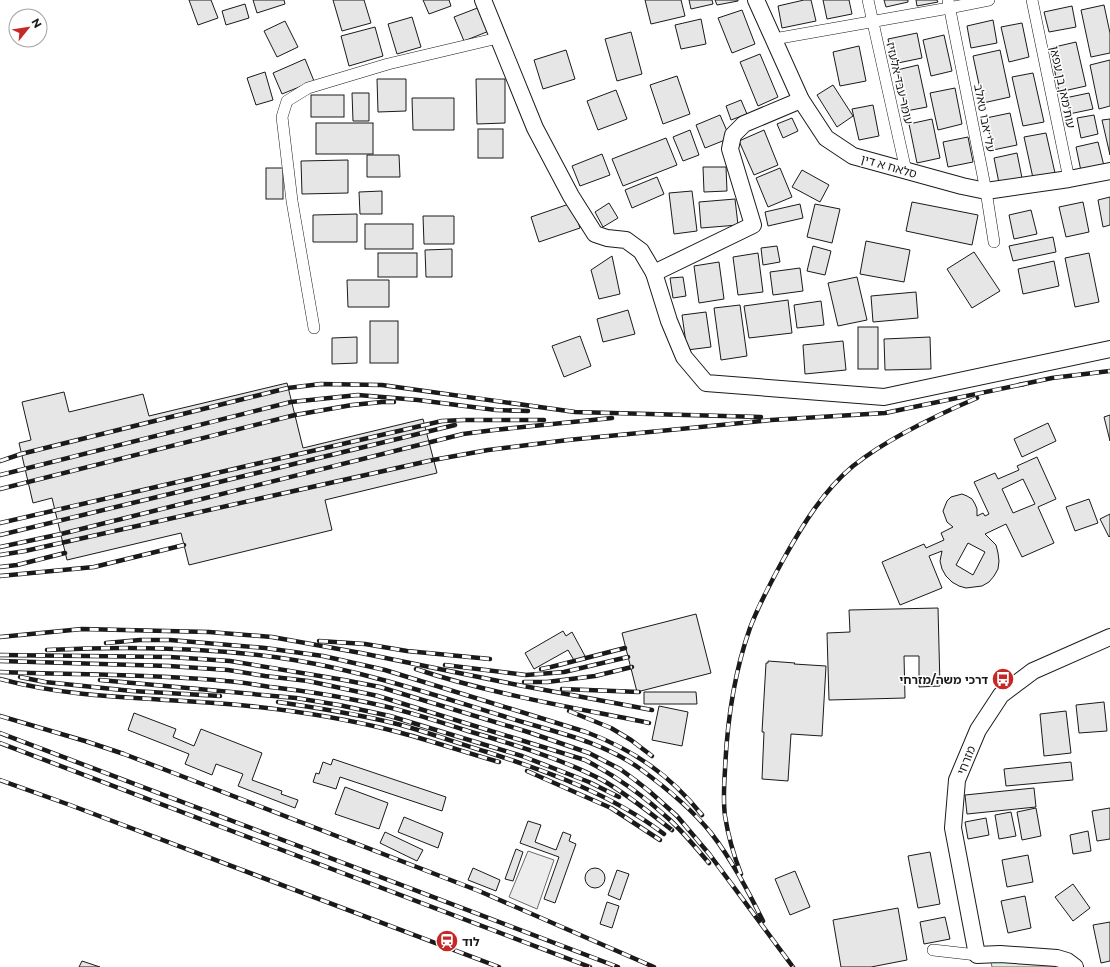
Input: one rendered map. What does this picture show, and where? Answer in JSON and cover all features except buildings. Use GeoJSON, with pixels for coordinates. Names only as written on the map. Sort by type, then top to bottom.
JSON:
{"type":"FeatureCollection","features":[{"type":"Feature","properties":{"kind":"street"},"geometry":{"type":"LineString","coordinates":[[483,0],[535,128],[571,196],[595,234],[607,238],[626,240],[641,251],[654,273],[669,321],[684,357],[706,383],[884,396],[1110,349]]}},
{"type":"Feature","properties":{"kind":"street","name":"סלאח א דין"},"geometry":{"type":"LineString","coordinates":[[756,0],[801,100],[826,138],[853,156],[962,186],[986,191],[1069,179],[1110,171]]}},
{"type":"Feature","properties":{"kind":"street","name":"עומר עבד אלעזיז"},"geometry":{"type":"LineString","coordinates":[[868,0],[906,171]]}},
{"type":"Feature","properties":{"kind":"street"},"geometry":{"type":"LineString","coordinates":[[774,39],[873,21],[949,4],[989,0]]}},
{"type":"Feature","properties":{"kind":"street","name":"עות'מאן בן עפאן"},"geometry":{"type":"LineString","coordinates":[[1032,0],[1069,179]]}},
{"type":"Feature","properties":{"kind":"street","name":"עלי אבו טאלב"},"geometry":{"type":"LineString","coordinates":[[949,4],[986,191],[994,242]]}},
{"type":"Feature","properties":{"kind":"street"},"geometry":{"type":"LineString","coordinates":[[314,328],[292,201],[282,118],[287,101],[308,88],[388,64],[498,38]]}},
{"type":"Feature","properties":{"kind":"street"},"geometry":{"type":"LineString","coordinates":[[654,273],[753,224],[730,149],[733,134],[744,124],[801,100]]}},
{"type":"Feature","properties":{"kind":"street","name":"מזרחי"},"geometry":{"type":"LineString","coordinates":[[977,955],[953,828],[958,780],[978,730],[1001,695],[1033,671],[1110,637]]}},
{"type":"Feature","properties":{"kind":"street"},"geometry":{"type":"LineString","coordinates":[[933,950],[977,955],[1000,954],[1057,958],[1067,961],[1075,967]]}},
{"type":"Feature","properties":{"kind":"green space"},"geometry":{"type":"Polygon","coordinates":[[[989,954],[1075,967],[992,967],[989,954]]]}},
{"type":"Feature","properties":{"kind":"shaded area"},"geometry":{"type":"Polygon","coordinates":[[[528,851],[554,860],[537,909],[509,897],[528,851]]]}},
{"type":"Feature","properties":{"kind":"railway"},"geometry":{"type":"LineString","coordinates":[[1019,385],[1052,378],[1110,371]]}},
{"type":"Feature","properties":{"kind":"railway"},"geometry":{"type":"LineString","coordinates":[[0,461],[21,454],[288,388],[321,384],[382,385],[575,412],[761,417]]}},
{"type":"Feature","properties":{"kind":"railway"},"geometry":{"type":"LineString","coordinates":[[0,555],[25,551],[433,460],[488,450],[568,440],[771,420],[885,413],[1024,384]]}},
{"type":"Feature","properties":{"kind":"railway"},"geometry":{"type":"LineString","coordinates":[[0,475],[291,402],[358,395],[418,400],[496,410],[528,411]]}},
{"type":"Feature","properties":{"kind":"railway"},"geometry":{"type":"LineString","coordinates":[[741,874],[726,823],[724,810],[726,752],[732,698],[744,645],[765,593],[798,534],[832,486],[842,476],[853,466],[881,446],[929,420],[977,398]]}},
{"type":"Feature","properties":{"kind":"railway"},"geometry":{"type":"LineString","coordinates":[[0,489],[295,415],[352,405],[394,402]]}},
{"type":"Feature","properties":{"kind":"railway"},"geometry":{"type":"LineString","coordinates":[[0,547],[61,534],[463,434],[612,418]]}},
{"type":"Feature","properties":{"kind":"railway"},"geometry":{"type":"LineString","coordinates":[[0,523],[442,421],[544,420]]}},
{"type":"Feature","properties":{"kind":"railway"},"geometry":{"type":"LineString","coordinates":[[0,535],[455,425]]}},
{"type":"Feature","properties":{"kind":"railway"},"geometry":{"type":"LineString","coordinates":[[0,576],[94,567],[184,545]]}},
{"type":"Feature","properties":{"kind":"railway"},"geometry":{"type":"LineString","coordinates":[[0,567],[17,565],[65,553]]}},
{"type":"Feature","properties":{"kind":"railway"},"geometry":{"type":"LineString","coordinates":[[0,637],[82,629],[209,632],[272,637],[652,710]]}},
{"type":"Feature","properties":{"kind":"railway"},"geometry":{"type":"LineString","coordinates":[[106,643],[140,640],[170,640],[265,648],[323,656],[385,670],[586,732],[603,739],[620,747],[650,765],[677,788],[702,815]]}},
{"type":"Feature","properties":{"kind":"railway"},"geometry":{"type":"LineString","coordinates":[[319,641],[365,644],[407,651],[490,659]]}},
{"type":"Feature","properties":{"kind":"railway"},"geometry":{"type":"LineString","coordinates":[[47,650],[109,648],[202,650],[233,652],[294,660],[374,677],[555,731],[590,743],[623,758],[639,768],[668,790],[695,815],[711,833],[726,854],[763,921]]}},
{"type":"Feature","properties":{"kind":"railway"},"geometry":{"type":"LineString","coordinates":[[541,669],[625,648]]}},
{"type":"Feature","properties":{"kind":"railway"},"geometry":{"type":"LineString","coordinates":[[0,655],[170,657],[230,661],[380,687],[528,732],[589,753],[620,769],[649,791],[677,816],[710,855],[793,967]]}},
{"type":"Feature","properties":{"kind":"railway"},"geometry":{"type":"LineString","coordinates":[[445,665],[526,675],[564,672],[628,657]]}},
{"type":"Feature","properties":{"kind":"railway"},"geometry":{"type":"LineString","coordinates":[[0,661],[169,666],[228,670],[308,681],[378,696],[585,760],[619,780],[660,811],[675,825],[709,863]]}},
{"type":"Feature","properties":{"kind":"railway"},"geometry":{"type":"LineString","coordinates":[[524,682],[547,682],[595,676],[632,667]]}},
{"type":"Feature","properties":{"kind":"railway"},"geometry":{"type":"LineString","coordinates":[[416,669],[502,693],[649,723]]}},
{"type":"Feature","properties":{"kind":"railway"},"geometry":{"type":"LineString","coordinates":[[0,672],[141,676],[233,682],[327,695],[384,706],[520,747],[572,766],[613,786],[672,830]]}},
{"type":"Feature","properties":{"kind":"railway"},"geometry":{"type":"LineString","coordinates":[[20,677],[45,682],[132,691],[220,696]]}},
{"type":"Feature","properties":{"kind":"railway"},"geometry":{"type":"LineString","coordinates":[[0,679],[31,686],[92,695],[218,703],[285,710],[322,716],[394,731],[499,762]]}},
{"type":"Feature","properties":{"kind":"railway"},"geometry":{"type":"LineString","coordinates":[[100,680],[296,698],[339,705],[390,716],[522,756],[589,782],[619,797]]}},
{"type":"Feature","properties":{"kind":"railway"},"geometry":{"type":"LineString","coordinates":[[562,689],[639,692]]}},
{"type":"Feature","properties":{"kind":"railway"},"geometry":{"type":"LineString","coordinates":[[278,702],[382,720],[431,734],[510,760],[556,776],[601,796],[623,807],[664,834]]}},
{"type":"Feature","properties":{"kind":"railway"},"geometry":{"type":"LineString","coordinates":[[569,711],[611,728],[631,740],[652,756]]}},
{"type":"Feature","properties":{"kind":"railway"},"geometry":{"type":"LineString","coordinates":[[0,716],[85,741],[184,777],[479,891],[654,967]]}},
{"type":"Feature","properties":{"kind":"railway"},"geometry":{"type":"LineString","coordinates":[[0,733],[618,967]]}},
{"type":"Feature","properties":{"kind":"railway"},"geometry":{"type":"LineString","coordinates":[[0,743],[590,967]]}},
{"type":"Feature","properties":{"kind":"railway"},"geometry":{"type":"LineString","coordinates":[[527,771],[611,808],[660,840]]}},
{"type":"Feature","properties":{"kind":"railway"},"geometry":{"type":"LineString","coordinates":[[0,780],[499,967]]}},
{"type":"Feature","properties":{"kind":"place","name":"דרכי משה/מזרחי"},"geometry":{"type":"Point","coordinates":[1003,679]}},
{"type":"Feature","properties":{"kind":"place","name":"לוד"},"geometry":{"type":"Point","coordinates":[447,941]}}]}
